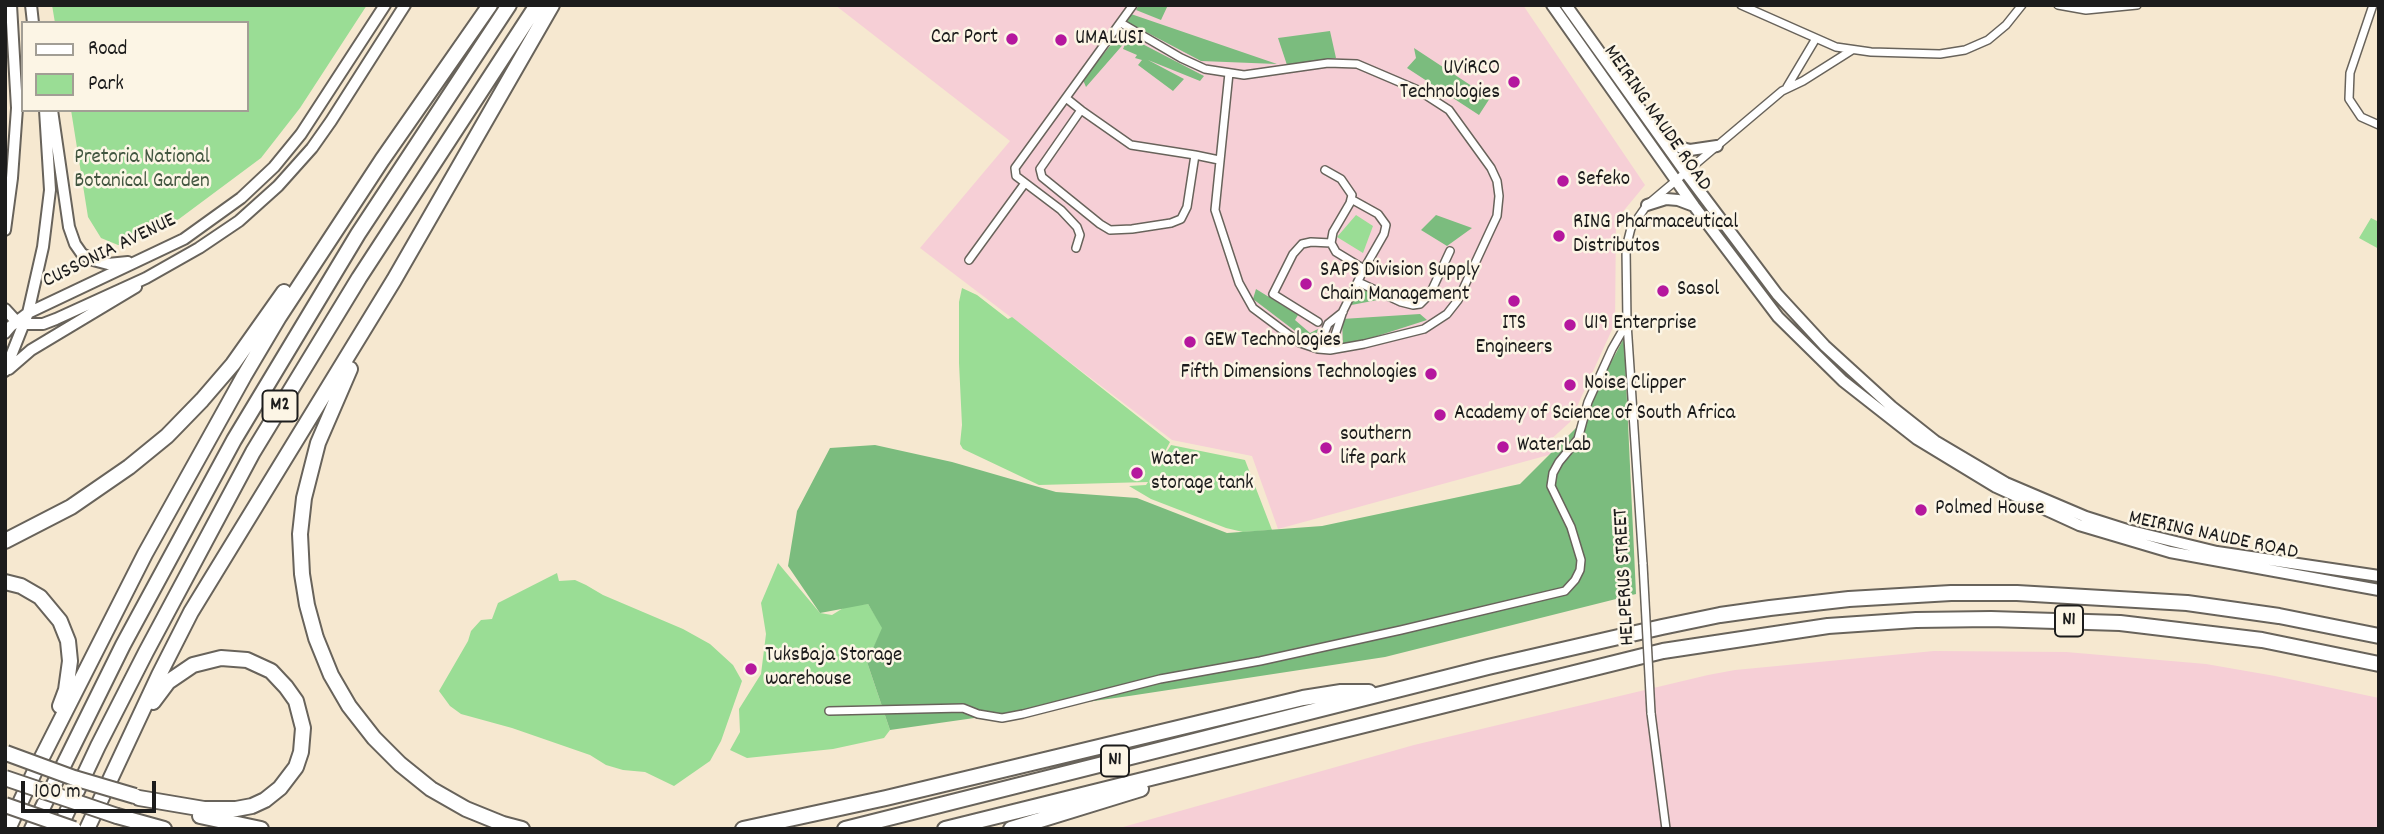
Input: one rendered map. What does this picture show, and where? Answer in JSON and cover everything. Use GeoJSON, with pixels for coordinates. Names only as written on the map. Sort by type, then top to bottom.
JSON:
{"type":"FeatureCollection","features":[{"type":"Feature","properties":{"kind":"highway"},"geometry":{"type":"LineString","coordinates":[[8,829],[140,564],[279,317],[382,160],[490,5]]}},
{"type":"Feature","properties":{"kind":"highway","name":"M2"},"geometry":{"type":"LineString","coordinates":[[32,829],[123,645],[234,440],[358,234],[509,5]]}},
{"type":"Feature","properties":{"kind":"highway","name":"M2"},"geometry":{"type":"LineString","coordinates":[[60,829],[140,664],[253,453],[359,278],[537,5]]}},
{"type":"Feature","properties":{"kind":"highway"},"geometry":{"type":"LineString","coordinates":[[87,829],[191,612],[394,280],[552,5]]}},
{"type":"Feature","properties":{"kind":"highway"},"geometry":{"type":"LineString","coordinates":[[5,541],[54,517],[103,486],[150,451],[182,421],[233,364],[352,194],[382,160]]}},
{"type":"Feature","properties":{"kind":"highway"},"geometry":{"type":"LineString","coordinates":[[394,280],[335,400],[312,464],[304,498],[300,534],[307,605],[316,638],[331,675],[361,722],[386,751],[431,789],[446,798],[488,818],[522,829]]}},
{"type":"Feature","properties":{"kind":"highway"},"geometry":{"type":"LineString","coordinates":[[5,582],[32,592],[48,604],[60,621],[69,650],[66,690],[34,773]]}},
{"type":"Feature","properties":{"kind":"highway","name":"N1"},"geometry":{"type":"LineString","coordinates":[[845,829],[1488,667],[1720,615],[1849,599],[2017,593],[2187,603],[2279,615],[2379,636]]}},
{"type":"Feature","properties":{"kind":"highway","name":"N1"},"geometry":{"type":"LineString","coordinates":[[945,829],[1663,651],[1828,626],[1916,620],[2028,619],[2120,623],[2262,640],[2379,664]]}},
{"type":"Feature","properties":{"kind":"highway"},"geometry":{"type":"LineString","coordinates":[[105,790],[153,702],[168,682],[184,670],[212,659],[239,659],[263,667],[286,687],[296,701],[303,728],[301,752],[288,780],[273,794],[252,806],[222,810],[137,797]]}},
{"type":"Feature","properties":{"kind":"highway"},"geometry":{"type":"LineString","coordinates":[[743,829],[886,798],[1303,698],[1341,692],[1384,694]]}},
{"type":"Feature","properties":{"kind":"highway"},"geometry":{"type":"LineString","coordinates":[[1011,829],[1128,793],[1340,738],[1360,732],[1376,721]]}},
{"type":"Feature","properties":{"kind":"highway"},"geometry":{"type":"LineString","coordinates":[[6,753],[74,778],[202,817],[261,829]]}},
{"type":"Feature","properties":{"kind":"highway"},"geometry":{"type":"LineString","coordinates":[[5,778],[164,829]]}},
{"type":"Feature","properties":{"kind":"highway"},"geometry":{"type":"LineString","coordinates":[[5,805],[74,829]]}},
{"type":"Feature","properties":{"kind":"street"},"geometry":{"type":"LineString","coordinates":[[5,230],[12,178],[16,108],[11,5]]}},
{"type":"Feature","properties":{"kind":"street","name":"CUSSONIA AVENUE"},"geometry":{"type":"LineString","coordinates":[[5,333],[23,319],[184,239],[225,212],[274,167],[308,124],[385,5]]}},
{"type":"Feature","properties":{"kind":"street","name":"CUSSONIA AVENUE"},"geometry":{"type":"LineString","coordinates":[[146,278],[219,235],[278,186],[331,121],[405,5]]}},
{"type":"Feature","properties":{"kind":"street"},"geometry":{"type":"LineString","coordinates":[[1076,248],[1080,235],[1077,227],[1015,174],[1018,162],[1133,5]]}},
{"type":"Feature","properties":{"kind":"street","name":"MEIRING NAUDE ROAD"},"geometry":{"type":"LineString","coordinates":[[1552,5],[1694,206],[1778,317],[1815,355],[1917,439],[1996,487],[2079,525],[2149,546],[2207,559],[2379,590]]}},
{"type":"Feature","properties":{"kind":"street","name":"MEIRING NAUDE ROAD"},"geometry":{"type":"LineString","coordinates":[[1566,5],[1753,264],[1809,330],[1924,433],[2006,483],[2086,517],[2217,552],[2379,576]]}},
{"type":"Feature","properties":{"kind":"street"},"geometry":{"type":"LineString","coordinates":[[1741,5],[1830,46],[1853,50],[1930,54],[1954,53],[1979,45],[1999,32],[2022,5]]}},
{"type":"Feature","properties":{"kind":"street"},"geometry":{"type":"LineString","coordinates":[[2058,5],[2086,10],[2137,5]]}},
{"type":"Feature","properties":{"kind":"street"},"geometry":{"type":"LineString","coordinates":[[2373,5],[2350,73],[2349,99],[2361,117],[2379,125]]}},
{"type":"Feature","properties":{"kind":"street"},"geometry":{"type":"LineString","coordinates":[[1121,23],[1205,69],[1229,74],[1258,74],[1328,63],[1357,64],[1418,90],[1449,110],[1491,167],[1499,189],[1499,204],[1495,221],[1458,300],[1442,318],[1418,330],[1330,350],[1300,343],[1258,312],[1242,289],[1215,210],[1229,74]]}},
{"type":"Feature","properties":{"kind":"street"},"geometry":{"type":"LineString","coordinates":[[1787,87],[1815,40]]}},
{"type":"Feature","properties":{"kind":"street"},"geometry":{"type":"LineString","coordinates":[[1787,87],[1803,82],[1853,50]]}},
{"type":"Feature","properties":{"kind":"street","name":"HELPERUS STREET"},"geometry":{"type":"LineString","coordinates":[[1666,829],[1651,713],[1627,323],[1626,242],[1631,228],[1647,205],[1787,87]]}},
{"type":"Feature","properties":{"kind":"street"},"geometry":{"type":"LineString","coordinates":[[1066,98],[1130,145],[1219,160]]}},
{"type":"Feature","properties":{"kind":"street"},"geometry":{"type":"LineString","coordinates":[[1081,110],[1044,162],[1040,174],[1106,228],[1117,231],[1181,219],[1187,207],[1195,155]]}},
{"type":"Feature","properties":{"kind":"street"},"geometry":{"type":"LineString","coordinates":[[5,372],[36,282],[45,233],[50,190],[45,112]]}},
{"type":"Feature","properties":{"kind":"street"},"geometry":{"type":"LineString","coordinates":[[52,112],[69,227],[75,244],[82,254],[98,262],[122,264],[142,260]]}},
{"type":"Feature","properties":{"kind":"street"},"geometry":{"type":"LineString","coordinates":[[1658,132],[1686,149],[1717,146]]}},
{"type":"Feature","properties":{"kind":"street"},"geometry":{"type":"LineString","coordinates":[[1325,170],[1345,183],[1352,199],[1378,214],[1386,225],[1384,234],[1343,311],[1330,350]]}},
{"type":"Feature","properties":{"kind":"street"},"geometry":{"type":"LineString","coordinates":[[969,260],[1024,183]]}},
{"type":"Feature","properties":{"kind":"street"},"geometry":{"type":"LineString","coordinates":[[1352,199],[1332,232],[1331,243],[1336,252],[1364,269]]}},
{"type":"Feature","properties":{"kind":"street"},"geometry":{"type":"LineString","coordinates":[[1647,205],[1666,199],[1694,206]]}},
{"type":"Feature","properties":{"kind":"street"},"geometry":{"type":"LineString","coordinates":[[1318,322],[1273,294],[1293,254],[1302,244],[1331,243]]}},
{"type":"Feature","properties":{"kind":"street"},"geometry":{"type":"LineString","coordinates":[[1358,282],[1401,302],[1420,304],[1430,294],[1450,251]]}},
{"type":"Feature","properties":{"kind":"street"},"geometry":{"type":"LineString","coordinates":[[5,309],[23,319],[43,324],[146,278]]}},
{"type":"Feature","properties":{"kind":"street"},"geometry":{"type":"LineString","coordinates":[[5,372],[31,350],[125,295],[146,278]]}},
{"type":"Feature","properties":{"kind":"street"},"geometry":{"type":"LineString","coordinates":[[1318,349],[1328,324],[1343,311]]}},
{"type":"Feature","properties":{"kind":"street"},"geometry":{"type":"LineString","coordinates":[[829,711],[963,708],[1002,718],[1160,678],[1260,661],[1363,639],[1565,591],[1580,570],[1580,560],[1571,527],[1551,486],[1553,473],[1578,439],[1588,402],[1627,323]]}},
{"type":"Feature","properties":{"kind":"shaded area"},"geometry":{"type":"Polygon","coordinates":[[[835,5],[1523,5],[1645,185],[1616,220],[1615,323],[1570,422],[1548,442],[1556,453],[1278,529],[1252,456],[1172,440],[920,248],[1010,141],[835,5]]]}},
{"type":"Feature","properties":{"kind":"shaded area"},"geometry":{"type":"Polygon","coordinates":[[[1934,651],[2066,652],[2206,664],[2379,698],[2379,829],[1116,829],[1414,745],[1708,675],[1735,670],[1934,651]]]}},
{"type":"Feature","properties":{"kind":"green space","name":"Pretoria National Botanical Garden"},"geometry":{"type":"Polygon","coordinates":[[[52,5],[367,5],[300,108],[261,158],[179,219],[125,245],[101,238],[88,217],[71,112],[248,112],[248,21],[55,21],[52,5]]]}},
{"type":"Feature","properties":{"kind":"green space"},"geometry":{"type":"Polygon","coordinates":[[[1139,5],[1168,5],[1161,20],[1136,10],[1139,5]]]}},
{"type":"Feature","properties":{"kind":"green space"},"geometry":{"type":"Polygon","coordinates":[[[1131,14],[1277,64],[1201,61],[1127,22],[1131,14]]]}},
{"type":"Feature","properties":{"kind":"green space"},"geometry":{"type":"Polygon","coordinates":[[[1330,31],[1336,58],[1287,65],[1278,38],[1330,31]]]}},
{"type":"Feature","properties":{"kind":"green space"},"geometry":{"type":"Polygon","coordinates":[[[1121,32],[1204,76],[1200,81],[1148,60],[1184,79],[1173,91],[1138,65],[1142,60],[1135,58],[1137,55],[1123,49],[1127,40],[1086,87],[1083,80],[1121,32]]]}},
{"type":"Feature","properties":{"kind":"green space"},"geometry":{"type":"Polygon","coordinates":[[[1414,48],[1490,98],[1479,115],[1407,68],[1416,58],[1414,48]]]}},
{"type":"Feature","properties":{"kind":"green space"},"geometry":{"type":"Polygon","coordinates":[[[1356,215],[1373,226],[1363,253],[1337,237],[1356,215]]]}},
{"type":"Feature","properties":{"kind":"green space"},"geometry":{"type":"Polygon","coordinates":[[[1436,215],[1472,228],[1447,246],[1421,230],[1436,215]]]}},
{"type":"Feature","properties":{"kind":"green space"},"geometry":{"type":"Polygon","coordinates":[[[2371,218],[2379,222],[2379,249],[2359,238],[2371,218]]]}},
{"type":"Feature","properties":{"kind":"green space"},"geometry":{"type":"Polygon","coordinates":[[[1363,284],[1383,299],[1346,306],[1363,284]]]}},
{"type":"Feature","properties":{"kind":"green space"},"geometry":{"type":"Polygon","coordinates":[[[962,288],[977,295],[1008,319],[1012,317],[1170,442],[1157,467],[1171,445],[1245,460],[1272,530],[1243,532],[1226,528],[1151,499],[1129,486],[1146,485],[1148,482],[1039,485],[963,449],[960,444],[962,425],[959,363],[959,302],[962,288]]]}},
{"type":"Feature","properties":{"kind":"green space"},"geometry":{"type":"Polygon","coordinates":[[[1256,289],[1298,315],[1295,320],[1310,333],[1318,329],[1314,342],[1303,337],[1253,299],[1256,289]]]}},
{"type":"Feature","properties":{"kind":"green space"},"geometry":{"type":"Polygon","coordinates":[[[1420,314],[1427,320],[1343,347],[1342,319],[1420,314]]]}},
{"type":"Feature","properties":{"kind":"green space"},"geometry":{"type":"Polygon","coordinates":[[[1624,338],[1636,594],[1385,657],[890,730],[867,662],[882,628],[868,604],[820,613],[788,566],[797,511],[830,448],[875,445],[952,462],[1056,492],[1137,498],[1227,533],[1322,526],[1520,484],[1576,428],[1624,338]]]}},
{"type":"Feature","properties":{"kind":"green space"},"geometry":{"type":"Polygon","coordinates":[[[778,563],[820,613],[832,615],[848,605],[868,604],[883,628],[867,662],[890,730],[884,738],[833,749],[747,758],[730,750],[740,732],[739,709],[761,674],[766,634],[761,603],[778,563]]]}},
{"type":"Feature","properties":{"kind":"green space"},"geometry":{"type":"Polygon","coordinates":[[[557,573],[559,581],[575,580],[710,644],[733,665],[742,681],[721,741],[710,761],[674,786],[645,772],[606,765],[590,755],[512,728],[461,714],[450,706],[439,691],[471,631],[481,620],[492,619],[498,603],[557,573]]]}},
{"type":"Feature","properties":{"kind":"place","name":"Car Port"},"geometry":{"type":"Point","coordinates":[1012,39]}},
{"type":"Feature","properties":{"kind":"place","name":"UMALUSI"},"geometry":{"type":"Point","coordinates":[1061,40]}},
{"type":"Feature","properties":{"kind":"place","name":"UViRCO Technologies"},"geometry":{"type":"Point","coordinates":[1514,82]}},
{"type":"Feature","properties":{"kind":"place","name":"Sefeko"},"geometry":{"type":"Point","coordinates":[1563,181]}},
{"type":"Feature","properties":{"kind":"place","name":"RING Pharmaceutical Distributos"},"geometry":{"type":"Point","coordinates":[1559,236]}},
{"type":"Feature","properties":{"kind":"place","name":"SAPS Division Supply Chain Management"},"geometry":{"type":"Point","coordinates":[1306,284]}},
{"type":"Feature","properties":{"kind":"place","name":"Sasol"},"geometry":{"type":"Point","coordinates":[1663,291]}},
{"type":"Feature","properties":{"kind":"place","name":"ITS Engineers"},"geometry":{"type":"Point","coordinates":[1514,301]}},
{"type":"Feature","properties":{"kind":"place","name":"U19 Enterprise"},"geometry":{"type":"Point","coordinates":[1570,325]}},
{"type":"Feature","properties":{"kind":"place","name":"GEW Technologies"},"geometry":{"type":"Point","coordinates":[1190,342]}},
{"type":"Feature","properties":{"kind":"place","name":"Fifth Dimensions Technologies"},"geometry":{"type":"Point","coordinates":[1431,374]}},
{"type":"Feature","properties":{"kind":"place","name":"Noise Clipper"},"geometry":{"type":"Point","coordinates":[1570,385]}},
{"type":"Feature","properties":{"kind":"place","name":"Academy of Science of South Africa"},"geometry":{"type":"Point","coordinates":[1440,415]}},
{"type":"Feature","properties":{"kind":"place","name":"WaterLab"},"geometry":{"type":"Point","coordinates":[1503,447]}},
{"type":"Feature","properties":{"kind":"place","name":"southern life park"},"geometry":{"type":"Point","coordinates":[1326,448]}},
{"type":"Feature","properties":{"kind":"place","name":"Water storage tank"},"geometry":{"type":"Point","coordinates":[1137,473]}},
{"type":"Feature","properties":{"kind":"place","name":"Polmed House"},"geometry":{"type":"Point","coordinates":[1921,510]}},
{"type":"Feature","properties":{"kind":"place","name":"TuksBaja Storage warehouse"},"geometry":{"type":"Point","coordinates":[751,669]}}]}
